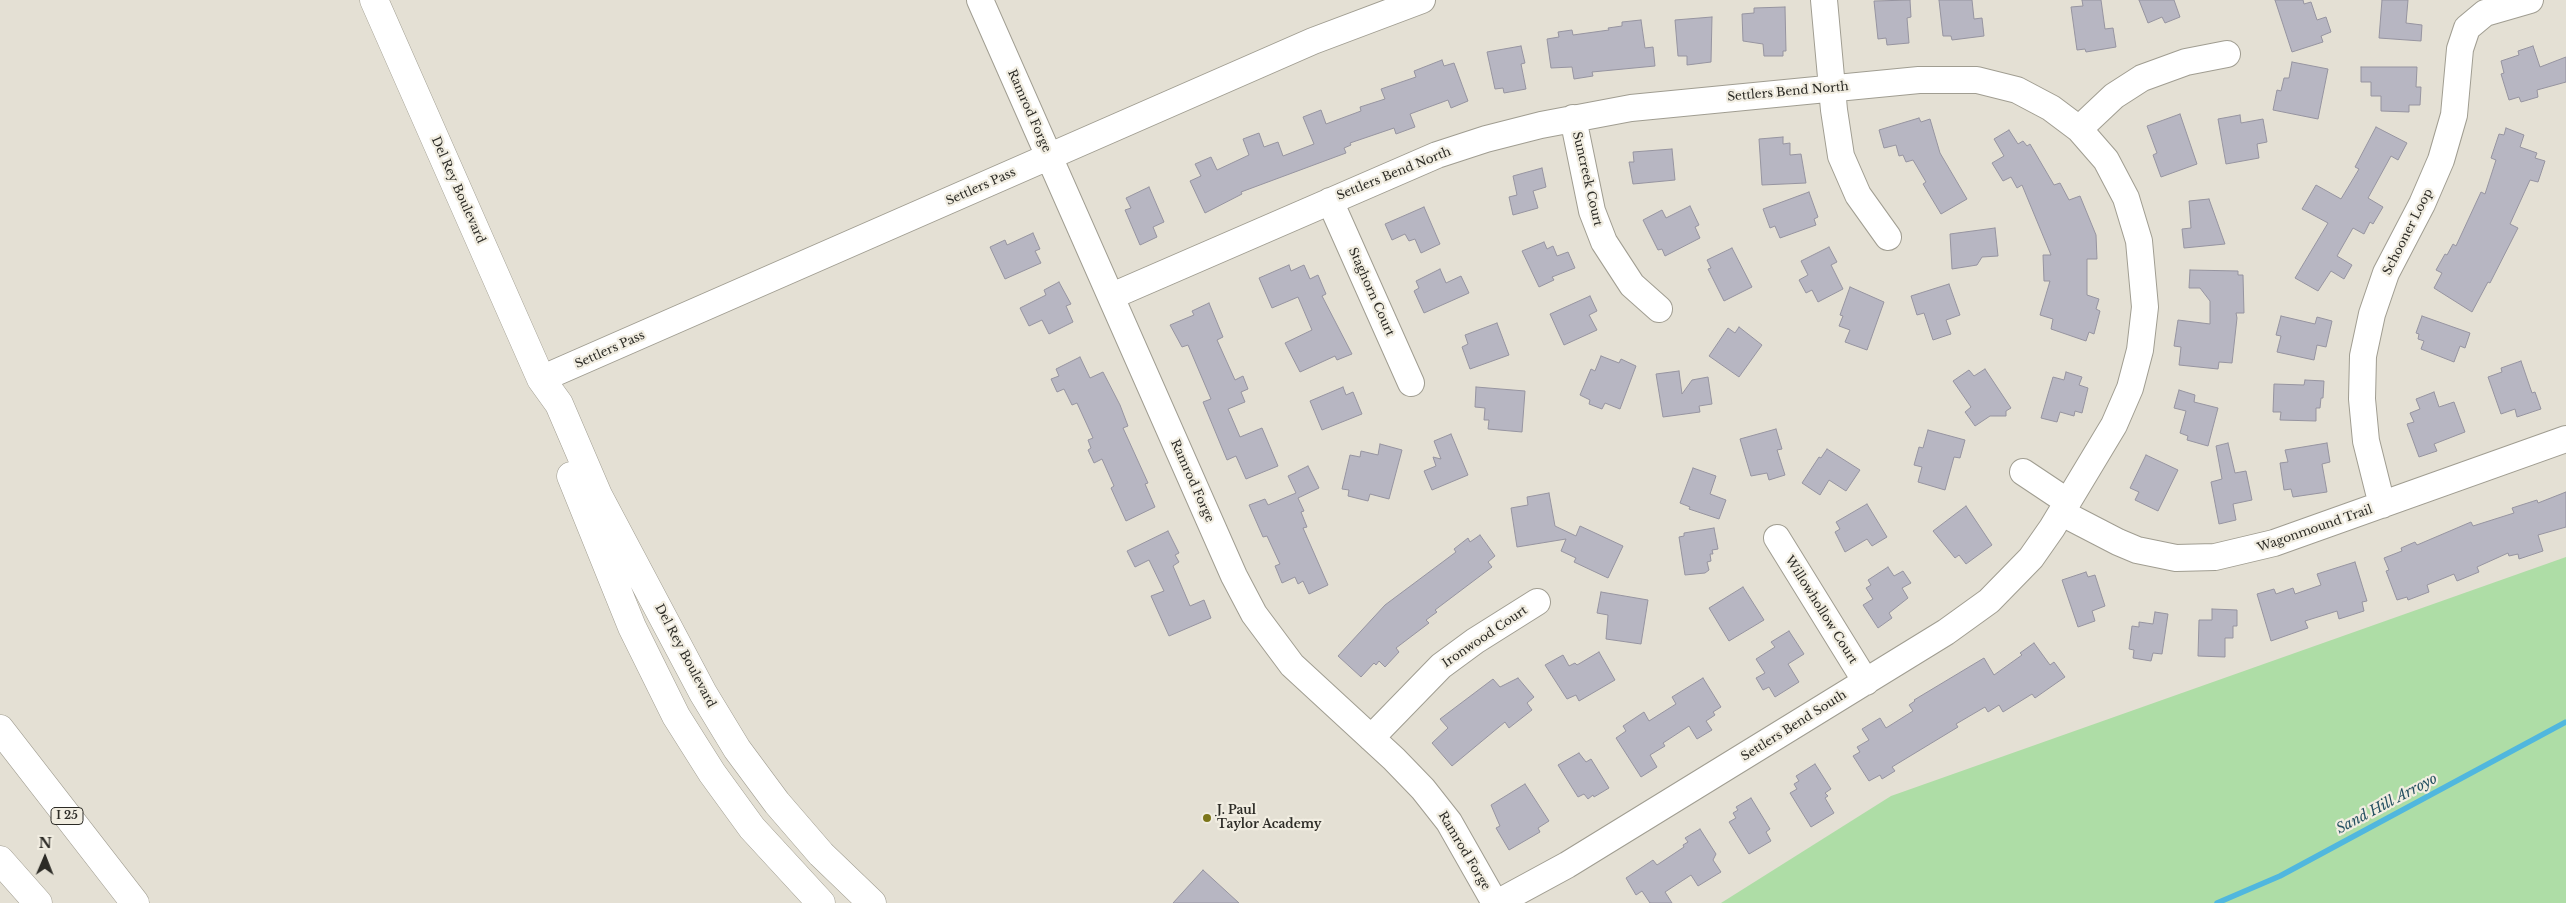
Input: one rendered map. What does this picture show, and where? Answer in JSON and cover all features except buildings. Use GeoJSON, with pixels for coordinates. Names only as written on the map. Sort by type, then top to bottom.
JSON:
{"type":"FeatureCollection","features":[{"type":"Feature","properties":{"kind":"main road","name":"Del Rey Boulevard"},"geometry":{"type":"LineString","coordinates":[[374,0],[541,380],[559,404],[598,495],[687,663],[738,749],[798,829],[872,903]]}},
{"type":"Feature","properties":{"kind":"main road","name":"Del Rey Boulevard"},"geometry":{"type":"LineString","coordinates":[[541,380],[548,422],[632,627],[660,687],[694,745],[731,800],[774,854],[821,903]]}},
{"type":"Feature","properties":{"kind":"main road","name":"I 25"},"geometry":{"type":"LineString","coordinates":[[0,729],[134,903]]}},
{"type":"Feature","properties":{"kind":"main road"},"geometry":{"type":"LineString","coordinates":[[0,860],[38,903]]}},
{"type":"Feature","properties":{"kind":"street","name":"Ramrod Forge"},"geometry":{"type":"LineString","coordinates":[[980,0],[1234,576],[1254,614],[1292,665],[1409,773],[1437,806],[1460,839],[1496,903]]}},
{"type":"Feature","properties":{"kind":"street","name":"Settlers Pass"},"geometry":{"type":"LineString","coordinates":[[541,380],[1313,41],[1422,0]]}},
{"type":"Feature","properties":{"kind":"street"},"geometry":{"type":"LineString","coordinates":[[1824,0],[1837,133],[1845,168],[1858,195],[1888,237]]}},
{"type":"Feature","properties":{"kind":"street","name":"Schooner Loop"},"geometry":{"type":"LineString","coordinates":[[2382,505],[2368,451],[2362,399],[2363,356],[2372,314],[2386,273],[2426,196],[2441,160],[2454,115],[2460,49],[2467,28],[2484,13],[2530,0]]}},
{"type":"Feature","properties":{"kind":"street"},"geometry":{"type":"LineString","coordinates":[[2079,129],[2114,96],[2142,78],[2186,62],[2227,54]]}},
{"type":"Feature","properties":{"kind":"street","name":"Settlers Bend North"},"geometry":{"type":"LineString","coordinates":[[1112,296],[1330,200],[1461,147],[1573,118],[1640,107],[1938,79],[1977,80],[1997,84],[2034,98],[2079,129],[2094,144],[2117,178],[2134,219],[2143,265],[2145,307],[2140,350],[2130,388],[2105,442],[2065,508]]}},
{"type":"Feature","properties":{"kind":"street","name":"Suncreek Court"},"geometry":{"type":"LineString","coordinates":[[1573,118],[1592,211],[1604,242],[1632,285],[1659,309]]}},
{"type":"Feature","properties":{"kind":"street","name":"Staghorn Court"},"geometry":{"type":"LineString","coordinates":[[1330,200],[1411,383]]}},
{"type":"Feature","properties":{"kind":"street","name":"Wagonmound Trail"},"geometry":{"type":"LineString","coordinates":[[2065,508],[2118,542],[2136,550],[2156,555],[2196,559],[2235,554],[2254,550],[2566,440]]}},
{"type":"Feature","properties":{"kind":"street"},"geometry":{"type":"LineString","coordinates":[[2023,472],[2065,508]]}},
{"type":"Feature","properties":{"kind":"street","name":"Settlers Bend South"},"geometry":{"type":"LineString","coordinates":[[1496,903],[1567,865],[1954,627],[1989,601],[2031,558],[2065,508]]}},
{"type":"Feature","properties":{"kind":"street","name":"Willowhollow Court"},"geometry":{"type":"LineString","coordinates":[[1777,538],[1866,682]]}},
{"type":"Feature","properties":{"kind":"street","name":"Ironwood Court"},"geometry":{"type":"LineString","coordinates":[[1370,738],[1441,666],[1475,641],[1537,602]]}},
{"type":"Feature","properties":{"kind":"green space"},"geometry":{"type":"Polygon","coordinates":[[[2566,557],[2566,903],[1721,903],[1891,796],[2566,557]]]}},
{"type":"Feature","properties":{"kind":"waterway","name":"Sand Hill Arroyo"},"geometry":{"type":"LineString","coordinates":[[2217,903],[2280,876],[2566,722]]}},
{"type":"Feature","properties":{"kind":"place","name":"J. Paul Taylor Academy"},"geometry":{"type":"Point","coordinates":[1207,818]}}]}
